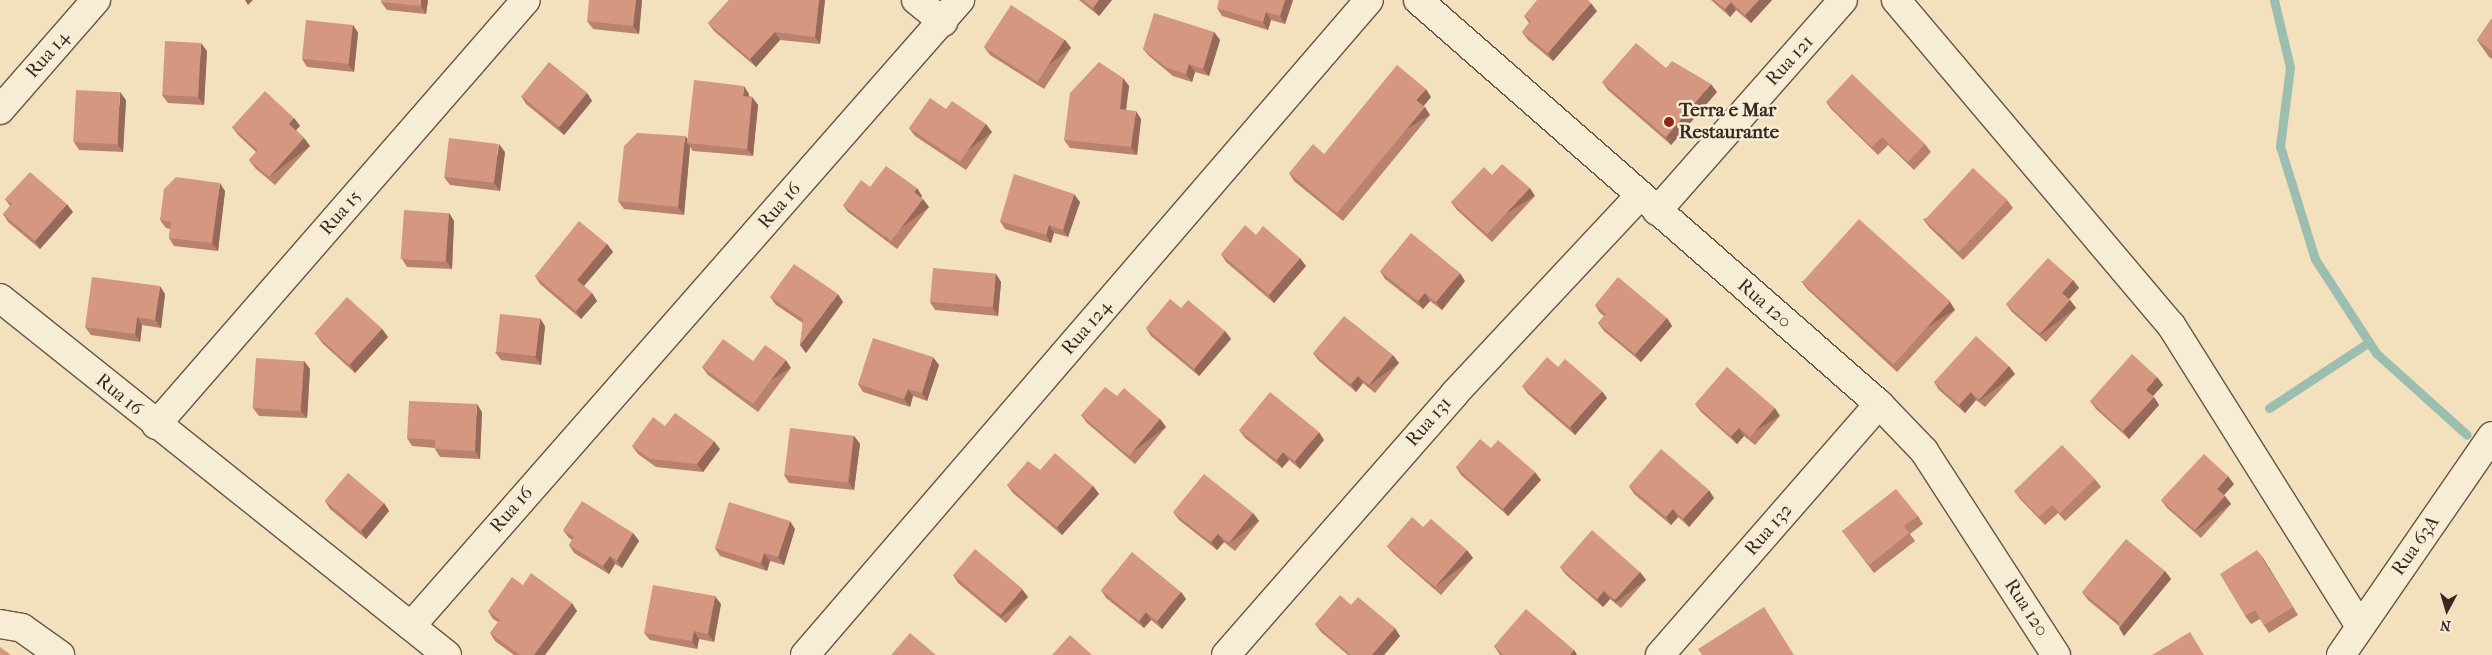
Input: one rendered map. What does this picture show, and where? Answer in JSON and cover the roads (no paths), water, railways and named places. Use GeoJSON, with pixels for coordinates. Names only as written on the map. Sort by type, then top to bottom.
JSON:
{"type":"FeatureCollection","features":[{"type":"Feature","properties":{"kind":"street","name":"Rua 14"},"geometry":{"type":"LineString","coordinates":[[0,110],[96,0]]}},
{"type":"Feature","properties":{"kind":"street","name":"Rua 15"},"geometry":{"type":"LineString","coordinates":[[156,425],[526,0]]}},
{"type":"Feature","properties":{"kind":"street"},"geometry":{"type":"LineString","coordinates":[[916,0],[942,22]]}},
{"type":"Feature","properties":{"kind":"street","name":"Rua 16"},"geometry":{"type":"LineString","coordinates":[[0,298],[156,425],[411,626],[960,0]]}},
{"type":"Feature","properties":{"kind":"street","name":"Rua 124"},"geometry":{"type":"LineString","coordinates":[[805,655],[1369,0]]}},
{"type":"Feature","properties":{"kind":"street","name":"Rua 120"},"geometry":{"type":"LineString","coordinates":[[1418,0],[1878,404],[1924,451],[2056,655]]}},
{"type":"Feature","properties":{"kind":"street","name":"Rua 121"},"geometry":{"type":"LineString","coordinates":[[1648,203],[1843,0]]}},
{"type":"Feature","properties":{"kind":"street"},"geometry":{"type":"LineString","coordinates":[[1896,0],[2171,325],[2360,626]]}},
{"type":"Feature","properties":{"kind":"street","name":"Rua 131"},"geometry":{"type":"LineString","coordinates":[[1226,655],[1454,393],[1648,203]]}},
{"type":"Feature","properties":{"kind":"street","name":"Rua 132"},"geometry":{"type":"LineString","coordinates":[[1660,655],[1878,404]]}},
{"type":"Feature","properties":{"kind":"street","name":"Rua 63A"},"geometry":{"type":"LineString","coordinates":[[2341,655],[2492,436]]}},
{"type":"Feature","properties":{"kind":"street"},"geometry":{"type":"LineString","coordinates":[[0,624],[22,628],[60,655]]}},
{"type":"Feature","properties":{"kind":"street"},"geometry":{"type":"LineString","coordinates":[[411,626],[447,655]]}},
{"type":"Feature","properties":{"kind":"waterway"},"geometry":{"type":"LineString","coordinates":[[2274,0],[2290,67],[2280,146],[2315,259],[2376,353],[2467,435]]}},
{"type":"Feature","properties":{"kind":"waterway"},"geometry":{"type":"LineString","coordinates":[[2269,408],[2369,342]]}},
{"type":"Feature","properties":{"kind":"place","name":"Terra e Mar Restaurante"},"geometry":{"type":"Point","coordinates":[1669,122]}}]}
